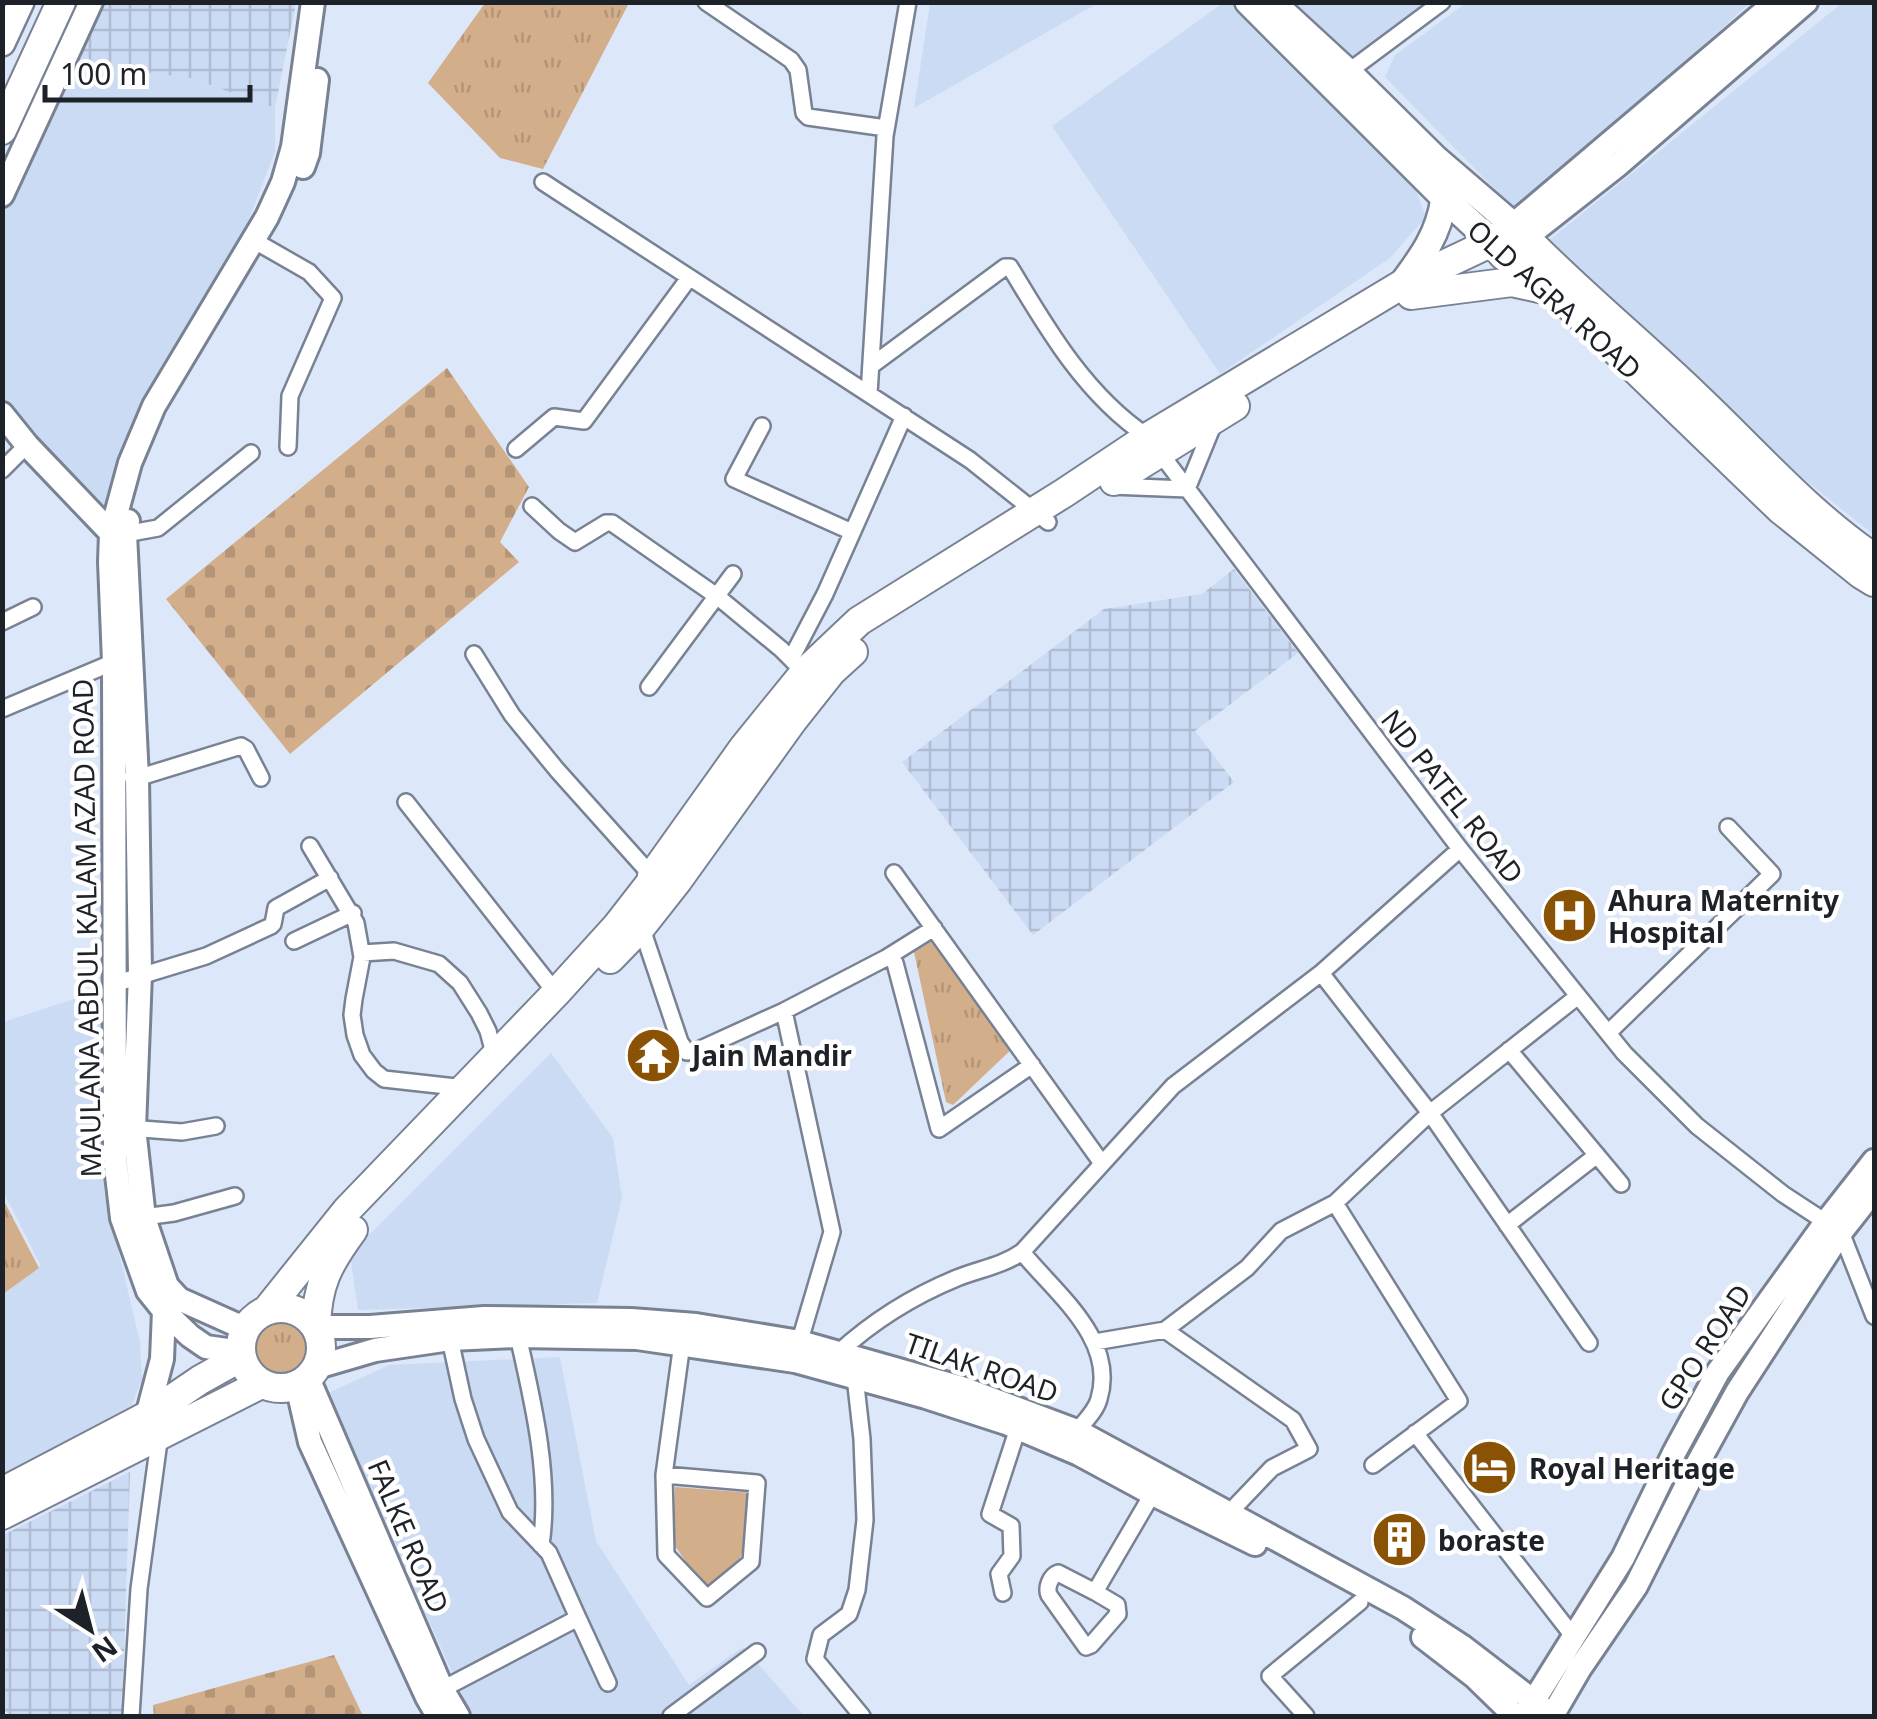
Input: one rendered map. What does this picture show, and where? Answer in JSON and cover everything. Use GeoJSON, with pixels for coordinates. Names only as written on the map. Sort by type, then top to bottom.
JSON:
{"type":"FeatureCollection","features":[{"type":"Feature","properties":{"kind":"highway"},"geometry":{"type":"LineString","coordinates":[[2,85],[40,2]]}},
{"type":"Feature","properties":{"kind":"highway"},"geometry":{"type":"LineString","coordinates":[[2,130],[64,2]]}},
{"type":"Feature","properties":{"kind":"highway"},"geometry":{"type":"LineString","coordinates":[[635,919],[556,993],[347,1210],[248,1337],[247,1370],[262,1384],[285,1388],[307,1376],[321,1347],[316,1299],[322,1278],[355,1227],[635,919],[651,882],[662,881],[744,746],[805,673],[859,621],[1042,516],[1406,290],[1508,240]]}},
{"type":"Feature","properties":{"kind":"highway","name":"OLD AGRA ROAD"},"geometry":{"type":"LineString","coordinates":[[1508,240],[1718,452],[1780,509],[1874,582]]}},
{"type":"Feature","properties":{"kind":"highway","name":"OLD AGRA ROAD"},"geometry":{"type":"LineString","coordinates":[[1508,240],[1700,399],[1815,510],[1874,558]]}},
{"type":"Feature","properties":{"kind":"highway"},"geometry":{"type":"LineString","coordinates":[[1042,516],[1106,485],[1154,446],[1215,420],[1406,290],[1512,282],[1556,292]]}},
{"type":"Feature","properties":{"kind":"highway"},"geometry":{"type":"LineString","coordinates":[[2,1515],[153,1425],[248,1337],[288,1308],[316,1327]]}},
{"type":"Feature","properties":{"kind":"highway"},"geometry":{"type":"LineString","coordinates":[[2,1492],[153,1425],[262,1384]]}},
{"type":"Feature","properties":{"kind":"main road"},"geometry":{"type":"LineString","coordinates":[[2,44],[21,2]]}},
{"type":"Feature","properties":{"kind":"main road"},"geometry":{"type":"LineString","coordinates":[[2,146],[64,2]]}},
{"type":"Feature","properties":{"kind":"main road","name":"OLD AGRA ROAD"},"geometry":{"type":"LineString","coordinates":[[1248,2],[1444,198],[1508,240]]}},
{"type":"Feature","properties":{"kind":"main road","name":"OLD AGRA ROAD"},"geometry":{"type":"LineString","coordinates":[[1272,2],[1435,158],[1508,240]]}},
{"type":"Feature","properties":{"kind":"main road"},"geometry":{"type":"LineString","coordinates":[[1406,290],[1441,220],[1444,198]]}},
{"type":"Feature","properties":{"kind":"street"},"geometry":{"type":"LineString","coordinates":[[2,195],[90,2]]}},
{"type":"Feature","properties":{"kind":"street","name":"MAULANA ABDUL KALAM AZAD ROAD"},"geometry":{"type":"LineString","coordinates":[[248,1337],[206,1347],[164,1311],[144,1284],[133,1218],[114,1158],[124,1129],[114,984],[113,776],[124,662],[110,562],[154,406],[260,244],[283,182],[315,39],[314,2]]}},
{"type":"Feature","properties":{"kind":"street"},"geometry":{"type":"LineString","coordinates":[[315,39],[327,2]]}},
{"type":"Feature","properties":{"kind":"street"},"geometry":{"type":"LineString","coordinates":[[706,2],[795,65],[808,117],[886,128]]}},
{"type":"Feature","properties":{"kind":"street"},"geometry":{"type":"LineString","coordinates":[[869,394],[886,128],[908,2]]}},
{"type":"Feature","properties":{"kind":"street"},"geometry":{"type":"LineString","coordinates":[[1348,72],[1442,2]]}},
{"type":"Feature","properties":{"kind":"street"},"geometry":{"type":"LineString","coordinates":[[1508,240],[1776,2]]}},
{"type":"Feature","properties":{"kind":"street"},"geometry":{"type":"LineString","coordinates":[[1508,240],[1619,164],[1806,2]]}},
{"type":"Feature","properties":{"kind":"street"},"geometry":{"type":"LineString","coordinates":[[543,182],[970,460],[1042,516]]}},
{"type":"Feature","properties":{"kind":"street"},"geometry":{"type":"LineString","coordinates":[[260,244],[308,272],[333,298],[290,396],[288,447]]}},
{"type":"Feature","properties":{"kind":"street","name":"ND PATEL ROAD"},"geometry":{"type":"LineString","coordinates":[[870,366],[1010,267],[1061,350],[1121,418],[1154,446],[1460,848],[1624,1053],[1688,1119],[1783,1194],[1833,1227]]}},
{"type":"Feature","properties":{"kind":"street"},"geometry":{"type":"LineString","coordinates":[[516,449],[554,417],[584,421],[689,278]]}},
{"type":"Feature","properties":{"kind":"street"},"geometry":{"type":"LineString","coordinates":[[2,414],[27,445],[118,534],[158,528],[251,453]]}},
{"type":"Feature","properties":{"kind":"street"},"geometry":{"type":"LineString","coordinates":[[532,506],[575,542],[606,522],[612,523],[718,597],[805,673],[825,594],[904,416]]}},
{"type":"Feature","properties":{"kind":"street"},"geometry":{"type":"LineString","coordinates":[[1106,485],[1188,489],[1215,420]]}},
{"type":"Feature","properties":{"kind":"street"},"geometry":{"type":"LineString","coordinates":[[762,426],[734,479],[852,532]]}},
{"type":"Feature","properties":{"kind":"street"},"geometry":{"type":"LineString","coordinates":[[2,470],[27,445]]}},
{"type":"Feature","properties":{"kind":"street"},"geometry":{"type":"LineString","coordinates":[[649,687],[734,574]]}},
{"type":"Feature","properties":{"kind":"street"},"geometry":{"type":"LineString","coordinates":[[2,622],[33,608]]}},
{"type":"Feature","properties":{"kind":"street"},"geometry":{"type":"LineString","coordinates":[[474,654],[512,715],[556,770],[662,881]]}},
{"type":"Feature","properties":{"kind":"street"},"geometry":{"type":"LineString","coordinates":[[2,708],[124,662],[137,778],[140,974],[124,1129],[172,1132],[216,1126]]}},
{"type":"Feature","properties":{"kind":"street"},"geometry":{"type":"LineString","coordinates":[[113,776],[137,778],[242,746],[261,778]]}},
{"type":"Feature","properties":{"kind":"street"},"geometry":{"type":"LineString","coordinates":[[406,802],[556,993]]}},
{"type":"Feature","properties":{"kind":"street"},"geometry":{"type":"LineString","coordinates":[[1608,1033],[1772,874],[1728,827]]}},
{"type":"Feature","properties":{"kind":"street"},"geometry":{"type":"LineString","coordinates":[[310,846],[353,913],[362,953],[352,1015],[362,1054],[384,1079],[466,1088]]}},
{"type":"Feature","properties":{"kind":"street"},"geometry":{"type":"LineString","coordinates":[[838,1352],[877,1320],[928,1292],[1022,1252],[1173,1086],[1321,973],[1460,848]]}},
{"type":"Feature","properties":{"kind":"street"},"geometry":{"type":"LineString","coordinates":[[894,873],[1101,1162]]}},
{"type":"Feature","properties":{"kind":"street"},"geometry":{"type":"LineString","coordinates":[[114,984],[206,956],[271,926],[276,908],[330,878]]}},
{"type":"Feature","properties":{"kind":"street"},"geometry":{"type":"LineString","coordinates":[[294,941],[353,913]]}},
{"type":"Feature","properties":{"kind":"street"},"geometry":{"type":"LineString","coordinates":[[635,919],[687,1052],[696,1052],[784,1012],[934,928]]}},
{"type":"Feature","properties":{"kind":"street"},"geometry":{"type":"LineString","coordinates":[[362,953],[394,951],[439,964],[460,983],[479,1013],[495,1057]]}},
{"type":"Feature","properties":{"kind":"street"},"geometry":{"type":"LineString","coordinates":[[886,958],[895,963],[939,1129],[1032,1065]]}},
{"type":"Feature","properties":{"kind":"street"},"geometry":{"type":"LineString","coordinates":[[1321,973],[1430,1113],[1589,1344]]}},
{"type":"Feature","properties":{"kind":"street"},"geometry":{"type":"LineString","coordinates":[[1095,1342],[1165,1330],[1246,1268],[1281,1231],[1335,1203],[1430,1113],[1578,996]]}},
{"type":"Feature","properties":{"kind":"street"},"geometry":{"type":"LineString","coordinates":[[784,1012],[832,1232],[797,1352]]}},
{"type":"Feature","properties":{"kind":"street"},"geometry":{"type":"LineString","coordinates":[[1510,1050],[1621,1184]]}},
{"type":"Feature","properties":{"kind":"street"},"geometry":{"type":"LineString","coordinates":[[1507,1225],[1597,1155]]}},
{"type":"Feature","properties":{"kind":"street"},"geometry":{"type":"LineString","coordinates":[[1833,1227],[1874,1161]]}},
{"type":"Feature","properties":{"kind":"street"},"geometry":{"type":"LineString","coordinates":[[1833,1227],[1874,1190]]}},
{"type":"Feature","properties":{"kind":"street"},"geometry":{"type":"LineString","coordinates":[[235,1196],[174,1213],[133,1218],[173,1293],[248,1337]]}},
{"type":"Feature","properties":{"kind":"street"},"geometry":{"type":"LineString","coordinates":[[1335,1203],[1459,1401],[1373,1465]]}},
{"type":"Feature","properties":{"kind":"street"},"geometry":{"type":"LineString","coordinates":[[1833,1227],[1874,1316]]}},
{"type":"Feature","properties":{"kind":"street","name":"GPO ROAD"},"geometry":{"type":"LineString","coordinates":[[1538,1714],[1574,1636],[1623,1558],[1718,1372],[1833,1227]]}},
{"type":"Feature","properties":{"kind":"street","name":"GPO ROAD"},"geometry":{"type":"LineString","coordinates":[[1538,1714],[1580,1668],[1636,1586],[1699,1461],[1833,1227]]}},
{"type":"Feature","properties":{"kind":"street"},"geometry":{"type":"LineString","coordinates":[[1022,1252],[1065,1298],[1095,1342],[1103,1373],[1099,1402],[1076,1432]]}},
{"type":"Feature","properties":{"kind":"street"},"geometry":{"type":"LineString","coordinates":[[132,1716],[139,1589],[164,1311]]}},
{"type":"Feature","properties":{"kind":"street","name":"TILAK ROAD"},"geometry":{"type":"LineString","coordinates":[[316,1327],[484,1318],[630,1320],[696,1325],[797,1352],[855,1377],[1018,1428],[1230,1512],[1403,1608],[1462,1647],[1538,1714]]}},
{"type":"Feature","properties":{"kind":"street"},"geometry":{"type":"LineString","coordinates":[[1165,1330],[1292,1420],[1309,1449],[1272,1468],[1230,1512]]}},
{"type":"Feature","properties":{"kind":"street"},"geometry":{"type":"LineString","coordinates":[[518,1336],[533,1403],[544,1494],[541,1544]]}},
{"type":"Feature","properties":{"kind":"street","name":"TILAK ROAD"},"geometry":{"type":"LineString","coordinates":[[307,1376],[375,1350],[450,1339],[637,1338],[838,1352],[962,1388],[1076,1432],[1201,1516],[1421,1636],[1475,1677],[1538,1714]]}},
{"type":"Feature","properties":{"kind":"street"},"geometry":{"type":"LineString","coordinates":[[450,1339],[476,1438],[510,1512],[549,1553],[608,1682]]}},
{"type":"Feature","properties":{"kind":"street"},"geometry":{"type":"LineString","coordinates":[[664,1475],[757,1482],[751,1562],[707,1598],[666,1555],[664,1475],[682,1343]]}},
{"type":"Feature","properties":{"kind":"street","name":"FALKE ROAD"},"geometry":{"type":"LineString","coordinates":[[307,1376],[436,1701],[458,1716]]}},
{"type":"Feature","properties":{"kind":"street"},"geometry":{"type":"LineString","coordinates":[[855,1377],[866,1520],[857,1590],[849,1614],[822,1635],[815,1659],[862,1716]]}},
{"type":"Feature","properties":{"kind":"street"},"geometry":{"type":"LineString","coordinates":[[1004,1593],[999,1574],[1012,1556],[1010,1526],[990,1514],[1018,1428]]}},
{"type":"Feature","properties":{"kind":"street"},"geometry":{"type":"LineString","coordinates":[[1416,1433],[1574,1636]]}},
{"type":"Feature","properties":{"kind":"street"},"geometry":{"type":"LineString","coordinates":[[1674,1453],[1699,1461]]}},
{"type":"Feature","properties":{"kind":"street"},"geometry":{"type":"LineString","coordinates":[[1095,1592],[1157,1486]]}},
{"type":"Feature","properties":{"kind":"street"},"geometry":{"type":"LineString","coordinates":[[1058,1573],[1095,1592],[1119,1610],[1086,1647],[1048,1589],[1058,1573]]}},
{"type":"Feature","properties":{"kind":"street"},"geometry":{"type":"LineString","coordinates":[[1306,1716],[1270,1676],[1360,1602]]}},
{"type":"Feature","properties":{"kind":"street"},"geometry":{"type":"LineString","coordinates":[[436,1701],[578,1618]]}},
{"type":"Feature","properties":{"kind":"street"},"geometry":{"type":"LineString","coordinates":[[671,1716],[757,1652]]}},
{"type":"Feature","properties":{"kind":"shaded area"},"geometry":{"type":"Polygon","coordinates":[[[930,2],[1098,3],[914,108],[930,2]]]}},
{"type":"Feature","properties":{"kind":"shaded area"},"geometry":{"type":"Polygon","coordinates":[[[99,3],[296,3],[275,108],[190,78],[69,62],[99,3]]]}},
{"type":"Feature","properties":{"kind":"shaded area"},"geometry":{"type":"Polygon","coordinates":[[[1223,3],[1231,3],[1416,190],[1426,217],[1390,258],[1220,374],[1052,126],[1223,3]]]}},
{"type":"Feature","properties":{"kind":"shaded area"},"geometry":{"type":"Polygon","coordinates":[[[1292,3],[1427,3],[1355,58],[1292,3]]]}},
{"type":"Feature","properties":{"kind":"shaded area"},"geometry":{"type":"Polygon","coordinates":[[[1466,3],[1750,3],[1517,212],[1385,77],[1395,55],[1466,3]]]}},
{"type":"Feature","properties":{"kind":"shaded area"},"geometry":{"type":"Polygon","coordinates":[[[1842,3],[1874,3],[1874,535],[1760,444],[1547,242],[1842,3]]]}},
{"type":"Feature","properties":{"kind":"shaded area"},"geometry":{"type":"Polygon","coordinates":[[[69,62],[190,78],[275,108],[275,152],[241,239],[145,405],[100,525],[3,400],[3,210],[69,62]]]}},
{"type":"Feature","properties":{"kind":"shaded area"},"geometry":{"type":"Polygon","coordinates":[[[1234,569],[1298,653],[1195,731],[1234,782],[1033,935],[902,762],[1104,609],[1202,594],[1234,569]]]}},
{"type":"Feature","properties":{"kind":"shaded area"},"geometry":{"type":"Polygon","coordinates":[[[102,990],[104,1190],[140,1342],[142,1379],[132,1405],[3,1474],[2,1294],[41,1266],[3,1191],[3,1022],[102,990]]]}},
{"type":"Feature","properties":{"kind":"shaded area"},"geometry":{"type":"Polygon","coordinates":[[[551,1053],[613,1138],[622,1198],[597,1303],[358,1310],[350,1254],[551,1053]]]}},
{"type":"Feature","properties":{"kind":"shaded area"},"geometry":{"type":"Polygon","coordinates":[[[560,1357],[596,1541],[689,1685],[743,1647],[804,1716],[472,1716],[326,1394],[389,1365],[560,1357]]]}},
{"type":"Feature","properties":{"kind":"shaded area"},"geometry":{"type":"Polygon","coordinates":[[[130,1472],[122,1716],[12,1716],[3,1710],[3,1535],[130,1472]]]}},
{"type":"Feature","properties":{"kind":"green space"},"geometry":{"type":"Polygon","coordinates":[[[485,3],[629,3],[543,169],[500,158],[428,83],[485,3]]]}},
{"type":"Feature","properties":{"kind":"green space"},"geometry":{"type":"Polygon","coordinates":[[[447,368],[529,487],[500,542],[519,562],[290,754],[166,599],[447,368]]]}},
{"type":"Feature","properties":{"kind":"green space"},"geometry":{"type":"Polygon","coordinates":[[[940,936],[1015,1046],[953,1105],[946,1102],[914,952],[940,936]]]}},
{"type":"Feature","properties":{"kind":"green space"},"geometry":{"type":"Polygon","coordinates":[[[3,1199],[39,1268],[2,1294],[3,1199]]]}},
{"type":"Feature","properties":{"kind":"green space"},"geometry":{"type":"Polygon","coordinates":[[[279,1321],[298,1329],[306,1348],[298,1367],[279,1375],[260,1367],[252,1348],[260,1329],[279,1321]]]}},
{"type":"Feature","properties":{"kind":"green space"},"geometry":{"type":"Polygon","coordinates":[[[675,1487],[754,1493],[750,1532],[740,1558],[716,1586],[700,1582],[673,1543],[675,1487]]]}},
{"type":"Feature","properties":{"kind":"green space"},"geometry":{"type":"Polygon","coordinates":[[[334,1655],[363,1716],[154,1716],[153,1705],[334,1655]]]}},
{"type":"Feature","properties":{"kind":"place","name":"Ahura Maternity Hospital"},"geometry":{"type":"Point","coordinates":[1569,916]}},
{"type":"Feature","properties":{"kind":"place","name":"Jain Mandir"},"geometry":{"type":"Point","coordinates":[653,1055]}},
{"type":"Feature","properties":{"kind":"place","name":"Royal Heritage"},"geometry":{"type":"Point","coordinates":[1490,1468]}},
{"type":"Feature","properties":{"kind":"place","name":"boraste"},"geometry":{"type":"Point","coordinates":[1399,1540]}}]}
